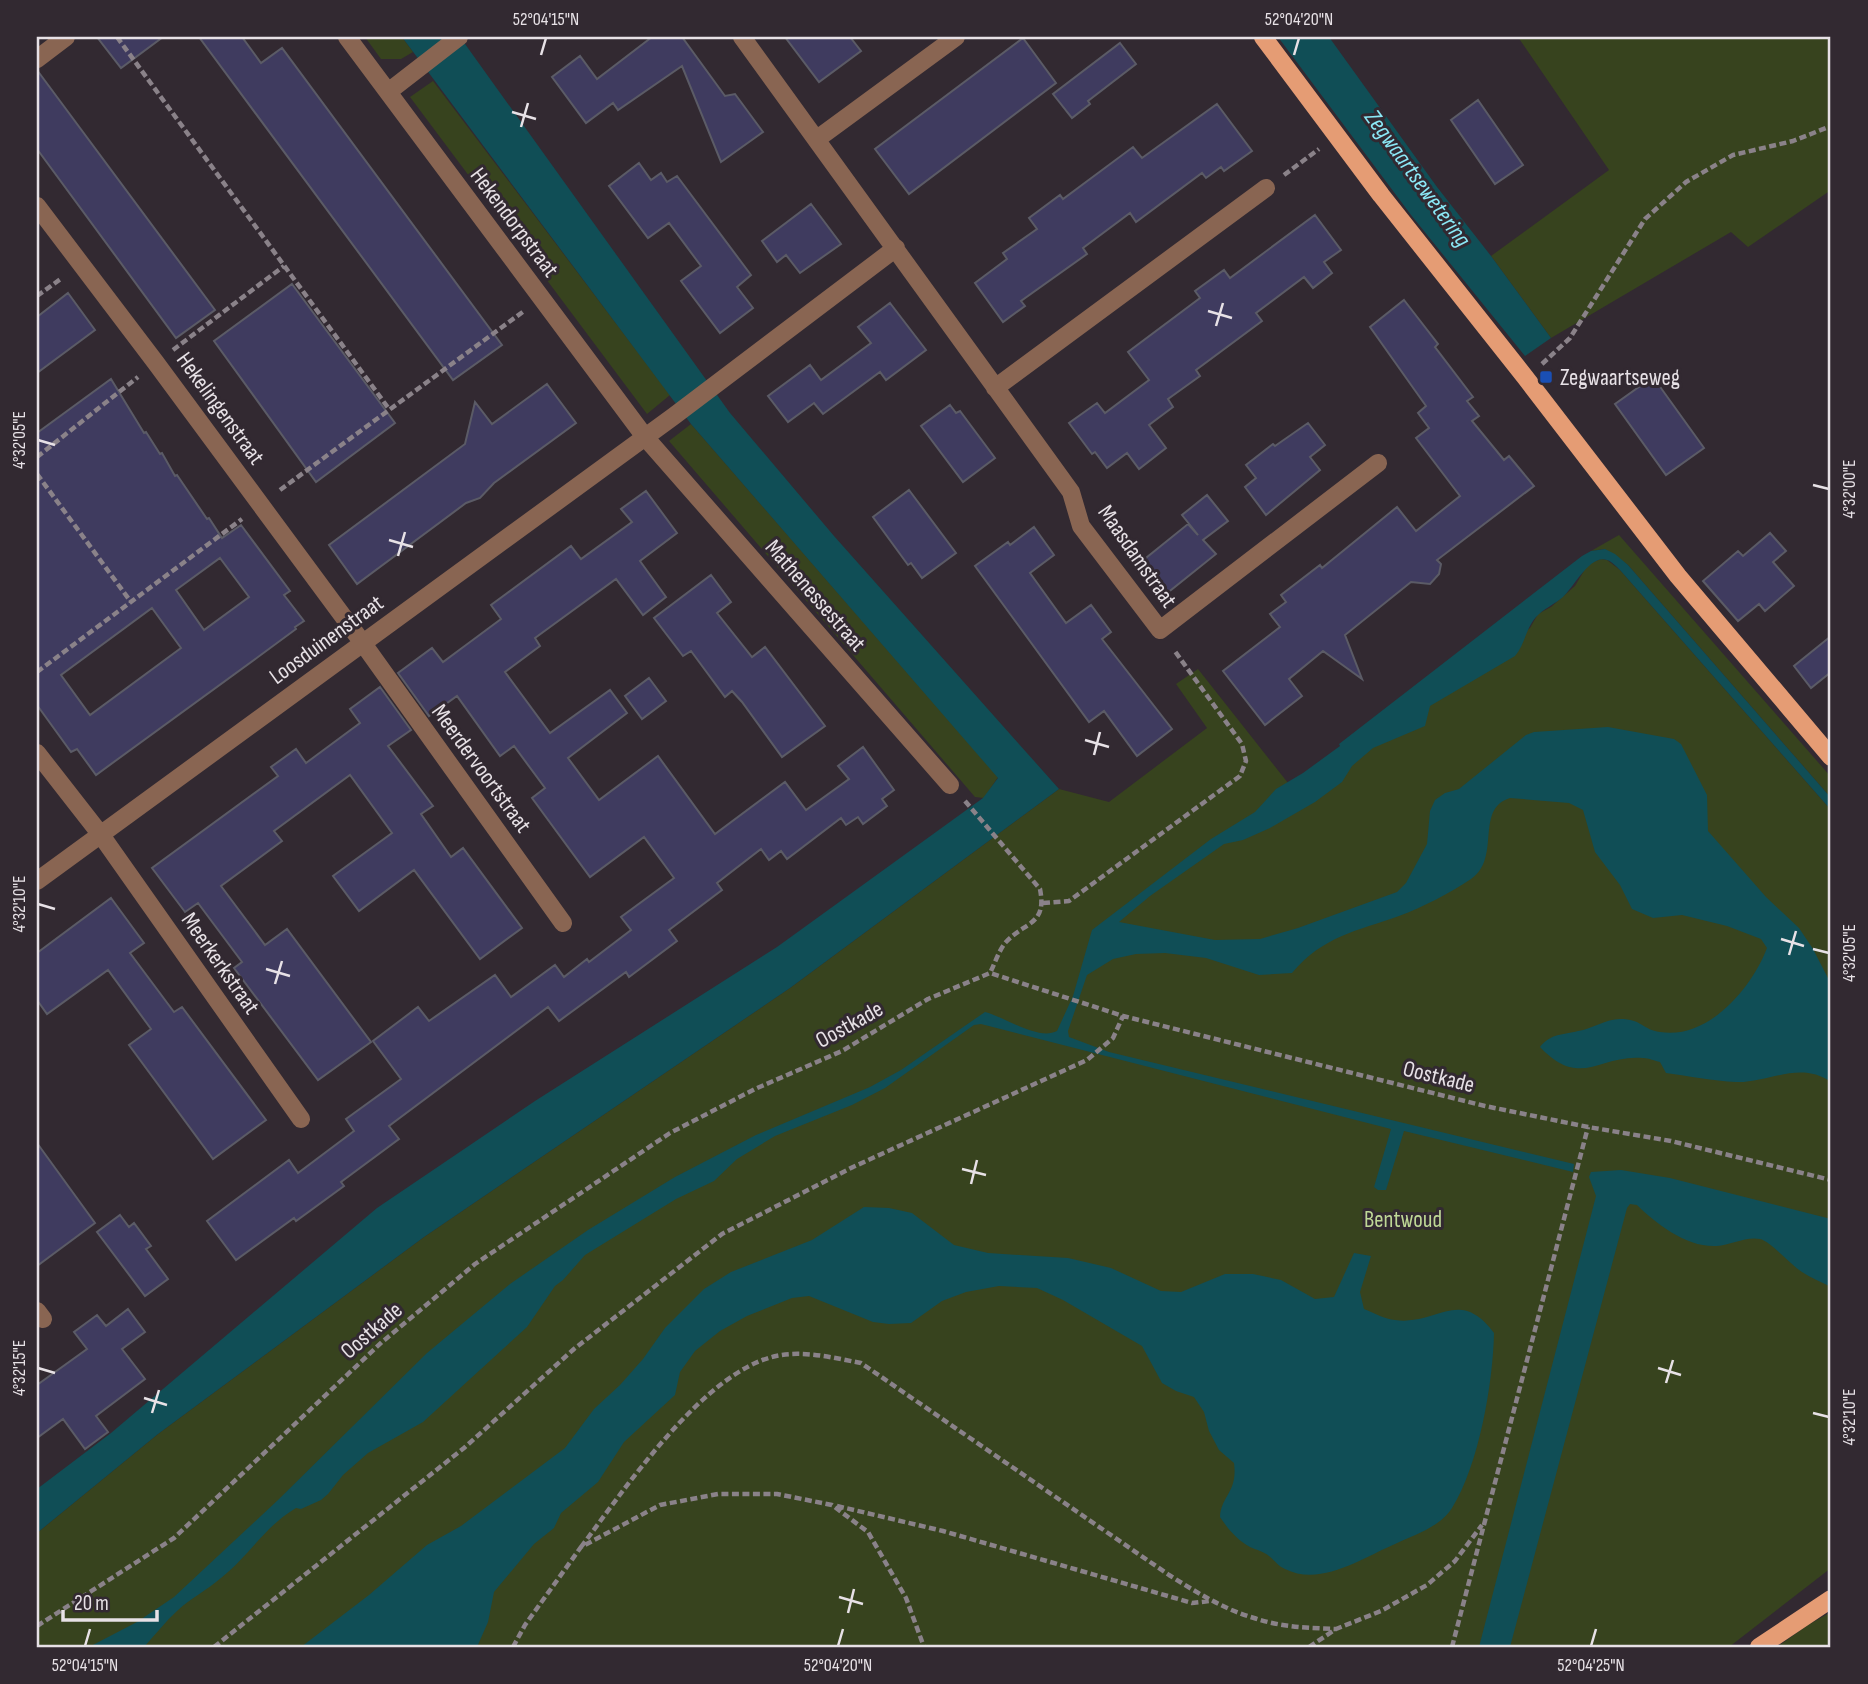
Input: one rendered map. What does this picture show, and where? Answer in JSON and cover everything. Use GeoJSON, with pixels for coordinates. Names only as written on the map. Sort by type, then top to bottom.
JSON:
{"type":"FeatureCollection","features":[{"type":"Feature","properties":{"kind":"main road"},"geometry":{"type":"LineString","coordinates":[[1263,37],[1381,195],[1678,576],[1831,757]]}},
{"type":"Feature","properties":{"kind":"main road"},"geometry":{"type":"LineString","coordinates":[[1759,1647],[1831,1599]]}},
{"type":"Feature","properties":{"kind":"street"},"geometry":{"type":"LineString","coordinates":[[37,59],[66,37]]}},
{"type":"Feature","properties":{"kind":"street","name":"Hekendorpstraat"},"geometry":{"type":"LineString","coordinates":[[347,37],[645,437]]}},
{"type":"Feature","properties":{"kind":"street"},"geometry":{"type":"LineString","coordinates":[[388,92],[459,37]]}},
{"type":"Feature","properties":{"kind":"street","name":"Maasdamstraat"},"geometry":{"type":"LineString","coordinates":[[742,37],[1071,492],[1081,526],[1160,630],[1378,463]]}},
{"type":"Feature","properties":{"kind":"street"},"geometry":{"type":"LineString","coordinates":[[817,139],[956,37]]}},
{"type":"Feature","properties":{"kind":"street"},"geometry":{"type":"LineString","coordinates":[[995,388],[1266,188]]}},
{"type":"Feature","properties":{"kind":"street","name":"Hekelingenstraat"},"geometry":{"type":"LineString","coordinates":[[37,206],[362,642]]}},
{"type":"Feature","properties":{"kind":"street"},"geometry":{"type":"LineString","coordinates":[[645,437],[896,248]]}},
{"type":"Feature","properties":{"kind":"street","name":"Loosduinenstraat"},"geometry":{"type":"LineString","coordinates":[[37,881],[645,437]]}},
{"type":"Feature","properties":{"kind":"street","name":"Mathenessestraat"},"geometry":{"type":"LineString","coordinates":[[645,437],[950,785]]}},
{"type":"Feature","properties":{"kind":"street","name":"Meerdervoortstraat"},"geometry":{"type":"LineString","coordinates":[[362,642],[563,923]]}},
{"type":"Feature","properties":{"kind":"street","name":"Meerkerkstraat"},"geometry":{"type":"LineString","coordinates":[[37,753],[101,835],[301,1119]]}},
{"type":"Feature","properties":{"kind":"path"},"geometry":{"type":"LineString","coordinates":[[117,37],[389,409]]}},
{"type":"Feature","properties":{"kind":"path"},"geometry":{"type":"LineString","coordinates":[[1525,377],[1548,360],[1570,338],[1645,219],[1686,182],[1733,155],[1793,141],[1831,126]]}},
{"type":"Feature","properties":{"kind":"path"},"geometry":{"type":"LineString","coordinates":[[1266,188],[1321,147]]}},
{"type":"Feature","properties":{"kind":"path"},"geometry":{"type":"LineString","coordinates":[[37,296],[80,265]]}},
{"type":"Feature","properties":{"kind":"path"},"geometry":{"type":"LineString","coordinates":[[37,672],[389,409],[542,299]]}},
{"type":"Feature","properties":{"kind":"path"},"geometry":{"type":"LineString","coordinates":[[37,474],[131,602]]}},
{"type":"Feature","properties":{"kind":"path"},"geometry":{"type":"LineString","coordinates":[[1043,903],[1069,901],[1240,776],[1246,761],[1242,744],[1160,630]]}},
{"type":"Feature","properties":{"kind":"path"},"geometry":{"type":"LineString","coordinates":[[950,785],[1040,889],[1043,903],[1040,915],[1032,924],[1006,942],[990,973]]}},
{"type":"Feature","properties":{"kind":"path","name":"Oostkade"},"geometry":{"type":"LineString","coordinates":[[37,1626],[174,1538],[382,1342],[475,1264],[670,1133],[755,1088],[842,1051],[928,999],[990,973],[1123,1016],[1485,1106],[1671,1142],[1831,1180]]}},
{"type":"Feature","properties":{"kind":"path"},"geometry":{"type":"LineString","coordinates":[[214,1647],[464,1448],[574,1349],[722,1234],[853,1167],[1087,1060],[1113,1038],[1123,1016]]}},
{"type":"Feature","properties":{"kind":"path"},"geometry":{"type":"LineString","coordinates":[[1452,1647],[1588,1127]]}},
{"type":"Feature","properties":{"kind":"path"},"geometry":{"type":"LineString","coordinates":[[513,1647],[525,1625],[581,1547],[636,1475],[695,1406],[733,1374],[776,1356],[820,1355],[861,1363],[1169,1576],[1211,1600],[1254,1618],[1295,1627],[1336,1629]]}},
{"type":"Feature","properties":{"kind":"path"},"geometry":{"type":"LineString","coordinates":[[581,1547],[660,1505],[718,1494],[777,1494],[943,1531],[1192,1604],[1211,1600]]}},
{"type":"Feature","properties":{"kind":"path"},"geometry":{"type":"LineString","coordinates":[[832,1505],[868,1532],[906,1598],[924,1647]]}},
{"type":"Feature","properties":{"kind":"path"},"geometry":{"type":"LineString","coordinates":[[1309,1647],[1336,1629],[1381,1611],[1427,1585],[1455,1561],[1483,1524]]}},
{"type":"Feature","properties":{"kind":"green space"},"geometry":{"type":"Polygon","coordinates":[[[365,37],[402,37],[413,52],[401,59],[381,59],[365,37]]]}},
{"type":"Feature","properties":{"kind":"green space"},"geometry":{"type":"Polygon","coordinates":[[[1518,37],[1831,37],[1831,190],[1748,247],[1731,232],[1551,338],[1491,256],[1609,170],[1518,37]]]}},
{"type":"Feature","properties":{"kind":"green space"},"geometry":{"type":"Polygon","coordinates":[[[433,81],[670,395],[647,414],[410,97],[433,81]]]}},
{"type":"Feature","properties":{"kind":"green space"},"geometry":{"type":"Polygon","coordinates":[[[691,424],[998,777],[984,798],[975,797],[669,441],[691,424]]]}},
{"type":"Feature","properties":{"kind":"green space"},"geometry":{"type":"Polygon","coordinates":[[[1619,535],[1831,777],[1831,798],[1628,565],[1605,549],[1591,551],[1619,535]]]}},
{"type":"Feature","properties":{"kind":"green space","name":"Bentwoud"},"geometry":{"type":"Polygon","coordinates":[[[1601,559],[1607,560],[1620,570],[1831,810],[1831,1568],[1729,1647],[37,1647],[37,1533],[158,1434],[424,1237],[790,988],[1059,789],[1109,802],[1207,728],[1176,684],[1198,669],[1288,783],[1280,787],[1292,804],[1530,628],[1538,614],[1551,607],[1575,586],[1588,564],[1601,559]]]}},
{"type":"Feature","properties":{"kind":"green space"},"geometry":{"type":"Polygon","coordinates":[[[1831,1612],[1831,1642],[1824,1647],[1777,1647],[1808,1625],[1831,1612]]]}},
{"type":"Feature","properties":{"kind":"water"},"geometry":{"type":"Polygon","coordinates":[[[402,37],[460,37],[730,413],[834,536],[1059,789],[790,988],[424,1237],[158,1434],[37,1533],[37,1489],[111,1433],[377,1208],[535,1101],[777,947],[983,798],[998,778],[691,424],[402,37]]]}},
{"type":"Feature","properties":{"kind":"water","name":"Zegwaartsewetering"},"geometry":{"type":"Polygon","coordinates":[[[1278,37],[1329,37],[1437,187],[1551,338],[1525,356],[1411,215],[1278,37]]]}},
{"type":"Feature","properties":{"kind":"water"},"geometry":{"type":"Polygon","coordinates":[[[1605,549],[1628,565],[1831,798],[1831,810],[1620,570],[1609,561],[1601,559],[1583,572],[1563,597],[1536,617],[1515,656],[1430,706],[1425,726],[1373,748],[1352,766],[1342,782],[1315,802],[1270,828],[1243,840],[1224,844],[1150,896],[1119,922],[1215,940],[1260,939],[1298,928],[1397,892],[1406,883],[1427,844],[1430,811],[1435,800],[1445,793],[1459,789],[1526,735],[1534,732],[1608,727],[1674,739],[1681,744],[1707,795],[1708,831],[1766,897],[1799,928],[1831,984],[1831,1082],[1808,1073],[1736,1082],[1710,1080],[1666,1073],[1660,1062],[1643,1058],[1628,1058],[1579,1068],[1554,1060],[1540,1047],[1544,1042],[1615,1019],[1627,1019],[1660,1032],[1695,1028],[1726,1008],[1739,994],[1751,979],[1767,948],[1761,939],[1727,926],[1682,915],[1653,918],[1632,909],[1620,885],[1595,852],[1583,810],[1569,803],[1510,798],[1499,804],[1493,812],[1485,859],[1480,870],[1471,879],[1427,904],[1341,936],[1316,951],[1292,973],[1259,975],[1206,958],[1165,953],[1136,954],[1113,959],[1087,975],[1068,1031],[1069,1037],[1109,1052],[1574,1164],[1573,1172],[1404,1131],[1386,1190],[1378,1190],[1374,1187],[1391,1129],[981,1024],[974,1025],[885,1088],[852,1105],[775,1136],[737,1159],[714,1181],[676,1199],[585,1255],[555,1286],[527,1327],[423,1422],[368,1453],[343,1475],[321,1500],[301,1509],[296,1508],[285,1516],[231,1569],[177,1611],[144,1647],[89,1647],[137,1622],[174,1597],[278,1500],[427,1353],[510,1284],[588,1230],[675,1177],[756,1135],[870,1087],[901,1070],[985,1012],[1031,1031],[1057,1031],[1073,996],[1092,930],[1211,839],[1255,812],[1276,789],[1340,746],[1339,744],[1582,556],[1591,551],[1605,549]]]}},
{"type":"Feature","properties":{"kind":"water"},"geometry":{"type":"Polygon","coordinates":[[[1621,1170],[1670,1178],[1831,1219],[1831,1287],[1802,1272],[1775,1248],[1760,1239],[1706,1246],[1673,1233],[1637,1205],[1630,1204],[1510,1647],[1479,1647],[1596,1196],[1589,1177],[1591,1172],[1621,1170]]]}},
{"type":"Feature","properties":{"kind":"water"},"geometry":{"type":"Polygon","coordinates":[[[864,1207],[889,1208],[912,1213],[954,1245],[988,1253],[1068,1258],[1111,1268],[1161,1291],[1181,1292],[1225,1274],[1253,1274],[1281,1280],[1315,1299],[1334,1297],[1354,1253],[1371,1256],[1360,1292],[1364,1309],[1391,1319],[1410,1320],[1447,1311],[1470,1312],[1494,1333],[1491,1375],[1483,1423],[1462,1490],[1447,1515],[1426,1530],[1327,1573],[1299,1574],[1283,1568],[1267,1554],[1245,1544],[1220,1517],[1234,1481],[1234,1463],[1219,1450],[1209,1431],[1204,1412],[1194,1397],[1162,1383],[1142,1346],[1063,1300],[1037,1288],[999,1286],[966,1292],[942,1301],[911,1323],[889,1324],[873,1322],[809,1296],[792,1298],[747,1316],[720,1331],[695,1351],[680,1372],[675,1395],[624,1442],[598,1482],[561,1513],[554,1528],[534,1544],[494,1592],[488,1622],[477,1647],[301,1647],[369,1595],[427,1545],[461,1526],[565,1448],[594,1409],[620,1385],[665,1328],[704,1289],[731,1272],[812,1240],[864,1207]]]}},
{"type":"Feature","properties":{"kind":"building"},"geometry":{"type":"Polygon","coordinates":[[[97,37],[163,37],[121,68],[97,37]]]}},
{"type":"Feature","properties":{"kind":"building"},"geometry":{"type":"Polygon","coordinates":[[[199,37],[242,37],[261,63],[282,48],[502,345],[453,380],[199,37]]]}},
{"type":"Feature","properties":{"kind":"building"},"geometry":{"type":"Polygon","coordinates":[[[652,37],[682,37],[725,96],[735,94],[763,132],[721,162],[682,66],[618,110],[613,103],[586,123],[552,77],[580,56],[597,79],[652,37]]]}},
{"type":"Feature","properties":{"kind":"building"},"geometry":{"type":"Polygon","coordinates":[[[785,37],[850,37],[861,51],[819,82],[785,37]]]}},
{"type":"Feature","properties":{"kind":"building"},"geometry":{"type":"Polygon","coordinates":[[[1023,38],[1056,83],[909,194],[875,149],[1023,38]]]}},
{"type":"Feature","properties":{"kind":"building"},"geometry":{"type":"Polygon","coordinates":[[[1120,43],[1136,64],[1088,101],[1090,104],[1072,118],[1053,94],[1120,43]]]}},
{"type":"Feature","properties":{"kind":"building"},"geometry":{"type":"Polygon","coordinates":[[[37,70],[215,310],[176,338],[37,149],[37,70]]]}},
{"type":"Feature","properties":{"kind":"building"},"geometry":{"type":"Polygon","coordinates":[[[1478,100],[1523,165],[1495,184],[1451,120],[1478,100]]]}},
{"type":"Feature","properties":{"kind":"building"},"geometry":{"type":"Polygon","coordinates":[[[1217,104],[1252,151],[1224,171],[1221,167],[1206,178],[1202,173],[1136,222],[1130,213],[1083,248],[1087,254],[1021,301],[1025,306],[1003,322],[975,283],[1007,259],[1003,253],[1037,229],[1029,218],[1060,195],[1063,199],[1133,147],[1142,158],[1217,104]]]}},
{"type":"Feature","properties":{"kind":"building"},"geometry":{"type":"Polygon","coordinates":[[[639,163],[651,180],[661,173],[667,182],[677,176],[751,275],[737,287],[753,308],[720,333],[681,281],[701,266],[669,223],[648,238],[609,186],[639,163]]]}},
{"type":"Feature","properties":{"kind":"building"},"geometry":{"type":"Polygon","coordinates":[[[811,204],[841,244],[800,273],[786,255],[777,262],[762,241],[811,204]]]}},
{"type":"Feature","properties":{"kind":"building"},"geometry":{"type":"Polygon","coordinates":[[[1315,215],[1341,250],[1324,262],[1332,273],[1313,288],[1304,277],[1256,313],[1262,321],[1196,370],[1200,376],[1168,399],[1173,407],[1149,425],[1166,448],[1139,469],[1127,453],[1107,468],[1095,452],[1092,454],[1069,423],[1097,403],[1105,413],[1149,380],[1128,352],[1200,298],[1195,291],[1224,270],[1230,278],[1315,215]]]}},
{"type":"Feature","properties":{"kind":"building"},"geometry":{"type":"Polygon","coordinates":[[[292,284],[395,423],[316,482],[214,341],[292,284]]]}},
{"type":"Feature","properties":{"kind":"building"},"geometry":{"type":"Polygon","coordinates":[[[68,293],[95,330],[37,373],[37,317],[68,293]]]}},
{"type":"Feature","properties":{"kind":"building"},"geometry":{"type":"Polygon","coordinates":[[[1404,300],[1438,344],[1435,347],[1473,397],[1467,401],[1479,416],[1472,421],[1504,460],[1509,456],[1534,486],[1437,560],[1441,564],[1439,574],[1430,584],[1411,582],[1345,635],[1362,679],[1323,651],[1289,679],[1302,696],[1265,725],[1223,671],[1280,627],[1270,614],[1286,602],[1281,595],[1320,565],[1322,568],[1397,507],[1416,531],[1460,496],[1416,438],[1429,428],[1418,413],[1426,406],[1370,327],[1404,300]]]}},
{"type":"Feature","properties":{"kind":"building"},"geometry":{"type":"Polygon","coordinates":[[[890,303],[926,350],[886,380],[880,372],[823,414],[814,403],[788,422],[768,396],[810,365],[821,380],[871,343],[858,327],[890,303]]]}},
{"type":"Feature","properties":{"kind":"building"},"geometry":{"type":"Polygon","coordinates":[[[1653,377],[1704,448],[1666,475],[1615,404],[1653,377]]]}},
{"type":"Feature","properties":{"kind":"building"},"geometry":{"type":"Polygon","coordinates":[[[111,379],[144,433],[146,432],[160,454],[162,453],[175,476],[177,475],[222,538],[241,525],[290,591],[284,595],[304,621],[96,775],[77,749],[71,752],[37,705],[37,433],[111,379]],[[220,558],[176,590],[204,630],[249,597],[220,558]],[[152,608],[61,675],[90,715],[181,648],[152,608]]]}},
{"type":"Feature","properties":{"kind":"building"},"geometry":{"type":"Polygon","coordinates":[[[547,384],[576,423],[494,483],[480,498],[466,503],[357,584],[329,545],[465,444],[475,402],[492,424],[547,384]]]}},
{"type":"Feature","properties":{"kind":"building"},"geometry":{"type":"Polygon","coordinates":[[[950,405],[956,413],[960,411],[995,458],[963,482],[921,426],[950,405]]]}},
{"type":"Feature","properties":{"kind":"building"},"geometry":{"type":"Polygon","coordinates":[[[1308,423],[1325,445],[1310,457],[1320,470],[1266,515],[1245,487],[1256,478],[1246,465],[1273,444],[1275,446],[1308,423]]]}},
{"type":"Feature","properties":{"kind":"building"},"geometry":{"type":"Polygon","coordinates":[[[909,490],[956,553],[922,578],[911,563],[908,565],[873,517],[909,490]]]}},
{"type":"Feature","properties":{"kind":"building"},"geometry":{"type":"Polygon","coordinates":[[[646,491],[677,533],[640,561],[666,597],[643,615],[616,579],[535,638],[540,646],[505,672],[550,733],[610,690],[627,713],[568,758],[599,800],[658,756],[715,834],[785,782],[806,810],[849,779],[838,766],[863,747],[894,790],[882,799],[887,806],[863,824],[858,817],[846,825],[841,818],[787,859],[781,851],[769,860],[761,849],[717,883],[722,890],[669,930],[677,941],[629,977],[626,972],[559,1021],[548,1007],[389,1126],[399,1139],[341,1182],[344,1186],[236,1260],[207,1221],[289,1160],[298,1173],[354,1131],[346,1119],[401,1079],[373,1041],[418,1007],[429,1021],[495,975],[511,997],[555,965],[564,977],[631,930],[621,917],[674,878],[644,837],[590,877],[532,798],[545,788],[514,746],[500,756],[457,696],[429,716],[398,673],[432,648],[443,662],[501,619],[491,605],[571,546],[581,559],[632,522],[621,509],[646,491]]]}},
{"type":"Feature","properties":{"kind":"building"},"geometry":{"type":"Polygon","coordinates":[[[1207,495],[1228,521],[1203,540],[1216,554],[1166,594],[1141,562],[1188,524],[1198,535],[1182,515],[1207,495]]]}},
{"type":"Feature","properties":{"kind":"building"},"geometry":{"type":"Polygon","coordinates":[[[1034,527],[1054,555],[1030,573],[1066,623],[1091,605],[1111,632],[1102,639],[1172,729],[1137,756],[1104,711],[1089,722],[975,566],[1034,527]]]}},
{"type":"Feature","properties":{"kind":"building"},"geometry":{"type":"Polygon","coordinates":[[[1770,533],[1786,551],[1773,562],[1794,586],[1765,611],[1759,604],[1738,621],[1703,581],[1738,551],[1743,556],[1770,533]]]}},
{"type":"Feature","properties":{"kind":"building"},"geometry":{"type":"Polygon","coordinates":[[[711,575],[731,602],[717,613],[752,657],[765,647],[825,726],[782,757],[732,691],[725,697],[691,651],[683,656],[654,618],[711,575]]]}},
{"type":"Feature","properties":{"kind":"building"},"geometry":{"type":"Polygon","coordinates":[[[1831,636],[1831,672],[1811,688],[1794,666],[1831,636]]]}},
{"type":"Feature","properties":{"kind":"building"},"geometry":{"type":"Polygon","coordinates":[[[649,678],[666,701],[642,719],[625,696],[649,678]]]}},
{"type":"Feature","properties":{"kind":"building"},"geometry":{"type":"Polygon","coordinates":[[[380,687],[411,730],[388,746],[433,806],[421,814],[451,857],[463,848],[522,928],[480,959],[414,870],[359,911],[333,876],[392,833],[350,775],[274,831],[282,841],[221,886],[265,945],[287,929],[371,1042],[318,1080],[234,968],[242,962],[198,903],[185,912],[152,868],[278,776],[271,767],[296,749],[306,763],[360,723],[350,709],[380,687]]]}},
{"type":"Feature","properties":{"kind":"building"},"geometry":{"type":"Polygon","coordinates":[[[111,898],[144,943],[130,953],[174,1012],[182,1007],[266,1120],[213,1159],[129,1045],[151,1029],[108,970],[47,1014],[37,1000],[37,953],[111,898]]]}},
{"type":"Feature","properties":{"kind":"building"},"geometry":{"type":"Polygon","coordinates":[[[37,1143],[95,1223],[37,1266],[37,1143]]]}},
{"type":"Feature","properties":{"kind":"building"},"geometry":{"type":"Polygon","coordinates":[[[120,1215],[129,1227],[134,1223],[151,1246],[146,1249],[168,1279],[145,1296],[97,1232],[120,1215]]]}},
{"type":"Feature","properties":{"kind":"building"},"geometry":{"type":"Polygon","coordinates":[[[128,1309],[145,1332],[122,1349],[145,1379],[96,1416],[108,1432],[85,1449],[63,1419],[37,1438],[37,1385],[87,1349],[74,1332],[97,1315],[106,1326],[128,1309]]]}},
{"type":"Feature","properties":{"kind":"place","name":"Zegwaartseweg"},"geometry":{"type":"Point","coordinates":[1546,377]}}]}
